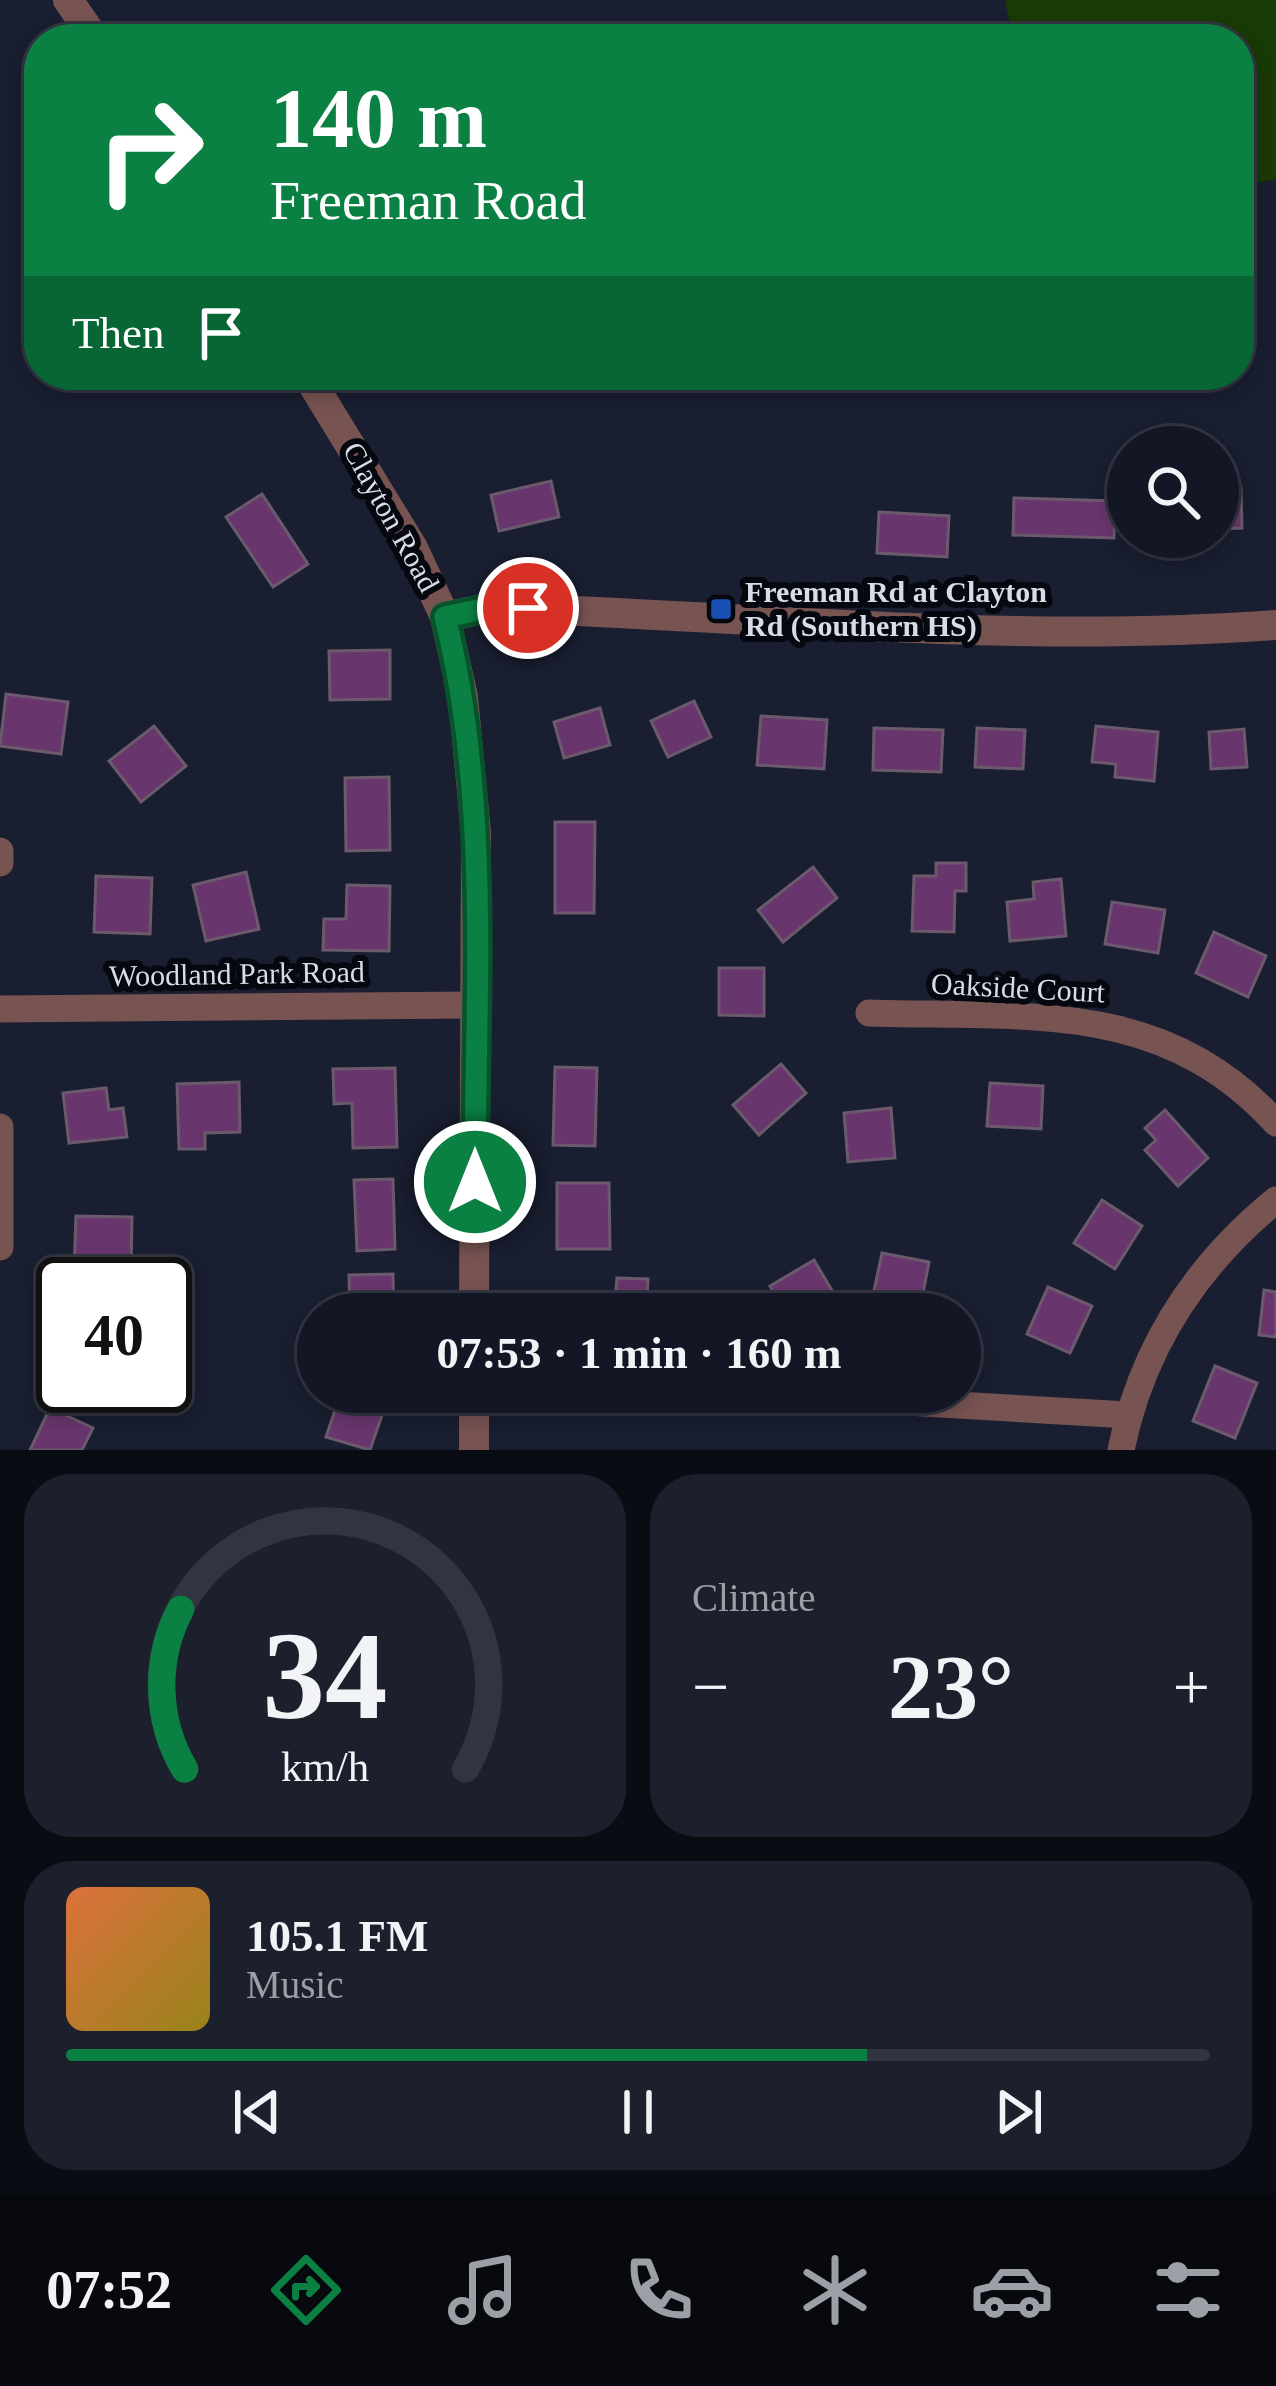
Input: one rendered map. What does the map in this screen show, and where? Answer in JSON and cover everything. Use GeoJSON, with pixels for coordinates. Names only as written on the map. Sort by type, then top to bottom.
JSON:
{"type":"FeatureCollection","features":[{"type":"Feature","properties":{"kind":"street","name":"Clayton Road"},"geometry":{"type":"LineString","coordinates":[[317,390],[412,548],[445,617],[463,697],[472,779],[474,1293]]}},
{"type":"Feature","properties":{"kind":"street"},"geometry":{"type":"LineString","coordinates":[[445,617],[492,607],[1010,632],[1181,632],[1276,625]]}},
{"type":"Feature","properties":{"kind":"street"},"geometry":{"type":"LineString","coordinates":[[0,851],[0,863]]}},
{"type":"Feature","properties":{"kind":"street","name":"Woodland Park Road"},"geometry":{"type":"LineString","coordinates":[[0,1010],[476,1005]]}},
{"type":"Feature","properties":{"kind":"street","name":"Oakside Court"},"geometry":{"type":"LineString","coordinates":[[869,1013],[1064,1019],[1122,1028],[1191,1053],[1225,1075],[1276,1123]]}},
{"type":"Feature","properties":{"kind":"street"},"geometry":{"type":"LineString","coordinates":[[0,1127],[0,1247]]}},
{"type":"Feature","properties":{"kind":"street"},"geometry":{"type":"LineString","coordinates":[[1121,1450],[1146,1364],[1181,1301],[1229,1242],[1276,1200]]}},
{"type":"Feature","properties":{"kind":"street"},"geometry":{"type":"LineString","coordinates":[[981,1406],[1128,1415]]}},
{"type":"Feature","properties":{"kind":"street"},"geometry":{"type":"LineString","coordinates":[[474,1413],[474,1450]]}},
{"type":"Feature","properties":{"kind":"green space"},"geometry":{"type":"Polygon","coordinates":[[[1005,0],[1276,0],[1276,179],[1254,184],[1254,24],[1010,24],[1005,0]]]}},
{"type":"Feature","properties":{"kind":"building"},"geometry":{"type":"Polygon","coordinates":[[[551,481],[559,517],[499,531],[491,495],[551,481]]]}},
{"type":"Feature","properties":{"kind":"building"},"geometry":{"type":"Polygon","coordinates":[[[1239,488],[1242,528],[1239,528],[1239,488]]]}},
{"type":"Feature","properties":{"kind":"building"},"geometry":{"type":"Polygon","coordinates":[[[262,494],[308,564],[273,587],[226,517],[262,494]]]}},
{"type":"Feature","properties":{"kind":"building"},"geometry":{"type":"Polygon","coordinates":[[[1014,498],[1107,501],[1107,538],[1013,535],[1014,498]]]}},
{"type":"Feature","properties":{"kind":"building"},"geometry":{"type":"Polygon","coordinates":[[[879,512],[949,516],[947,557],[877,553],[879,512]]]}},
{"type":"Feature","properties":{"kind":"building"},"geometry":{"type":"Polygon","coordinates":[[[390,650],[390,699],[330,700],[329,651],[390,650]]]}},
{"type":"Feature","properties":{"kind":"building"},"geometry":{"type":"Polygon","coordinates":[[[6,694],[68,702],[61,754],[0,746],[6,694]]]}},
{"type":"Feature","properties":{"kind":"building"},"geometry":{"type":"Polygon","coordinates":[[[694,701],[711,737],[668,757],[651,721],[694,701]]]}},
{"type":"Feature","properties":{"kind":"building"},"geometry":{"type":"Polygon","coordinates":[[[600,708],[610,745],[564,758],[554,722],[600,708]]]}},
{"type":"Feature","properties":{"kind":"building"},"geometry":{"type":"Polygon","coordinates":[[[761,716],[827,720],[824,769],[757,765],[761,716]]]}},
{"type":"Feature","properties":{"kind":"building"},"geometry":{"type":"Polygon","coordinates":[[[154,726],[186,766],[141,802],[109,761],[154,726]]]}},
{"type":"Feature","properties":{"kind":"building"},"geometry":{"type":"Polygon","coordinates":[[[1096,726],[1158,732],[1154,781],[1115,777],[1116,764],[1092,762],[1096,726]]]}},
{"type":"Feature","properties":{"kind":"building"},"geometry":{"type":"Polygon","coordinates":[[[874,728],[943,730],[941,772],[873,770],[874,728]]]}},
{"type":"Feature","properties":{"kind":"building"},"geometry":{"type":"Polygon","coordinates":[[[977,728],[1025,730],[1023,769],[975,767],[977,728]]]}},
{"type":"Feature","properties":{"kind":"building"},"geometry":{"type":"Polygon","coordinates":[[[1244,729],[1247,767],[1211,769],[1209,732],[1244,729]]]}},
{"type":"Feature","properties":{"kind":"building"},"geometry":{"type":"Polygon","coordinates":[[[389,777],[390,850],[346,851],[345,778],[389,777]]]}},
{"type":"Feature","properties":{"kind":"building"},"geometry":{"type":"Polygon","coordinates":[[[555,822],[595,822],[594,913],[555,913],[555,822]]]}},
{"type":"Feature","properties":{"kind":"building"},"geometry":{"type":"Polygon","coordinates":[[[936,863],[966,863],[966,891],[955,891],[954,932],[912,931],[914,876],[936,876],[936,863]]]}},
{"type":"Feature","properties":{"kind":"building"},"geometry":{"type":"Polygon","coordinates":[[[813,867],[837,898],[783,942],[758,910],[813,867]]]}},
{"type":"Feature","properties":{"kind":"building"},"geometry":{"type":"Polygon","coordinates":[[[246,872],[259,929],[206,941],[193,885],[246,872]]]}},
{"type":"Feature","properties":{"kind":"building"},"geometry":{"type":"Polygon","coordinates":[[[96,876],[152,878],[150,934],[94,932],[96,876]]]}},
{"type":"Feature","properties":{"kind":"building"},"geometry":{"type":"Polygon","coordinates":[[[1061,879],[1066,936],[1010,941],[1007,902],[1034,899],[1033,882],[1061,879]]]}},
{"type":"Feature","properties":{"kind":"building"},"geometry":{"type":"Polygon","coordinates":[[[347,885],[390,886],[389,951],[323,950],[324,919],[346,919],[347,885]]]}},
{"type":"Feature","properties":{"kind":"building"},"geometry":{"type":"Polygon","coordinates":[[[1112,902],[1165,910],[1158,953],[1105,944],[1112,902]]]}},
{"type":"Feature","properties":{"kind":"building"},"geometry":{"type":"Polygon","coordinates":[[[1214,932],[1266,956],[1248,997],[1196,973],[1214,932]]]}},
{"type":"Feature","properties":{"kind":"building"},"geometry":{"type":"Polygon","coordinates":[[[719,968],[764,968],[764,1016],[719,1015],[719,968]]]}},
{"type":"Feature","properties":{"kind":"building"},"geometry":{"type":"Polygon","coordinates":[[[781,1064],[806,1093],[759,1135],[733,1105],[781,1064]]]}},
{"type":"Feature","properties":{"kind":"building"},"geometry":{"type":"Polygon","coordinates":[[[555,1067],[597,1068],[595,1146],[553,1145],[555,1067]]]}},
{"type":"Feature","properties":{"kind":"building"},"geometry":{"type":"Polygon","coordinates":[[[395,1068],[397,1147],[353,1148],[352,1103],[334,1104],[333,1069],[395,1068]]]}},
{"type":"Feature","properties":{"kind":"building"},"geometry":{"type":"Polygon","coordinates":[[[239,1082],[240,1132],[205,1133],[205,1149],[179,1149],[177,1084],[239,1082]]]}},
{"type":"Feature","properties":{"kind":"building"},"geometry":{"type":"Polygon","coordinates":[[[990,1083],[1043,1086],[1041,1129],[987,1126],[990,1083]]]}},
{"type":"Feature","properties":{"kind":"building"},"geometry":{"type":"Polygon","coordinates":[[[106,1088],[109,1110],[123,1108],[127,1137],[69,1143],[63,1093],[106,1088]]]}},
{"type":"Feature","properties":{"kind":"building"},"geometry":{"type":"Polygon","coordinates":[[[891,1108],[895,1158],[848,1162],[844,1113],[891,1108]]]}},
{"type":"Feature","properties":{"kind":"building"},"geometry":{"type":"Polygon","coordinates":[[[1165,1110],[1208,1158],[1178,1186],[1145,1150],[1156,1140],[1145,1128],[1165,1110]]]}},
{"type":"Feature","properties":{"kind":"building"},"geometry":{"type":"Polygon","coordinates":[[[393,1179],[395,1249],[357,1251],[354,1180],[393,1179]]]}},
{"type":"Feature","properties":{"kind":"building"},"geometry":{"type":"Polygon","coordinates":[[[557,1183],[609,1183],[610,1249],[557,1249],[557,1183]]]}},
{"type":"Feature","properties":{"kind":"building"},"geometry":{"type":"Polygon","coordinates":[[[1102,1200],[1142,1226],[1115,1269],[1074,1243],[1102,1200]]]}},
{"type":"Feature","properties":{"kind":"building"},"geometry":{"type":"Polygon","coordinates":[[[76,1216],[132,1217],[131,1257],[75,1257],[76,1216]]]}},
{"type":"Feature","properties":{"kind":"building"},"geometry":{"type":"Polygon","coordinates":[[[882,1253],[929,1262],[923,1293],[873,1293],[882,1253]]]}},
{"type":"Feature","properties":{"kind":"building"},"geometry":{"type":"Polygon","coordinates":[[[814,1260],[833,1293],[774,1293],[770,1286],[814,1260]]]}},
{"type":"Feature","properties":{"kind":"building"},"geometry":{"type":"Polygon","coordinates":[[[393,1274],[393,1293],[349,1293],[349,1275],[393,1274]]]}},
{"type":"Feature","properties":{"kind":"building"},"geometry":{"type":"Polygon","coordinates":[[[617,1278],[648,1279],[647,1293],[616,1293],[617,1278]]]}},
{"type":"Feature","properties":{"kind":"building"},"geometry":{"type":"Polygon","coordinates":[[[1048,1287],[1092,1306],[1070,1353],[1027,1334],[1048,1287]]]}},
{"type":"Feature","properties":{"kind":"building"},"geometry":{"type":"Polygon","coordinates":[[[1264,1290],[1276,1292],[1276,1337],[1259,1335],[1264,1290]]]}},
{"type":"Feature","properties":{"kind":"building"},"geometry":{"type":"Polygon","coordinates":[[[1215,1366],[1257,1383],[1235,1438],[1193,1421],[1215,1366]]]}},
{"type":"Feature","properties":{"kind":"building"},"geometry":{"type":"Polygon","coordinates":[[[48,1413],[61,1413],[93,1428],[82,1450],[30,1450],[48,1413]]]}},
{"type":"Feature","properties":{"kind":"building"},"geometry":{"type":"Polygon","coordinates":[[[334,1413],[383,1413],[370,1450],[326,1437],[334,1413]]]}},
{"type":"Feature","properties":{"kind":"place","name":"Freeman Rd at Clayton Rd (Southern HS)"},"geometry":{"type":"Point","coordinates":[721,609]}},
{"type":"Feature","properties":{"kind":"route"},"geometry":{"type":"LineString","coordinates":[[475,1182],[476,833],[463,697],[445,617],[492,607],[528,608]]}}]}
